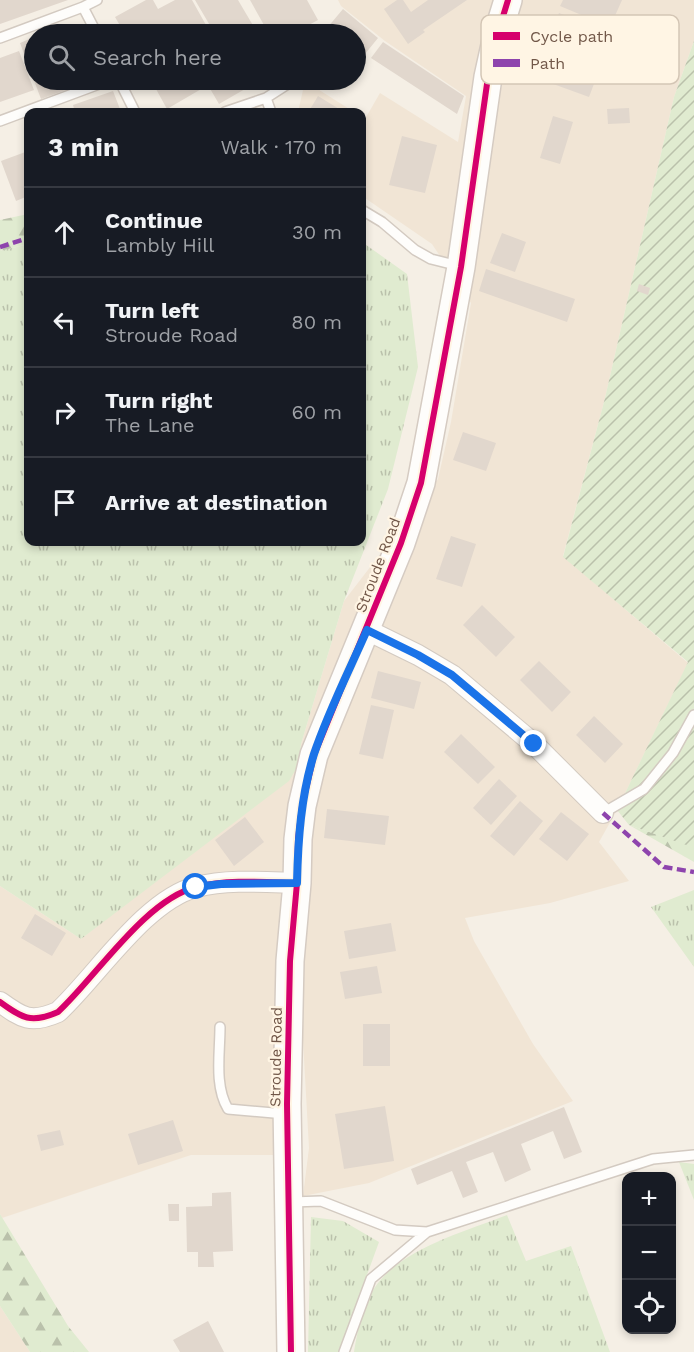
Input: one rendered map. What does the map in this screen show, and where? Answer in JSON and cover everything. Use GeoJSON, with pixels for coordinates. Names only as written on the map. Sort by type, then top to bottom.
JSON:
{"type":"FeatureCollection","features":[{"type":"Feature","properties":{"kind":"street","name":"Stroude Road"},"geometry":{"type":"LineString","coordinates":[[503,15],[508,0]]}},
{"type":"Feature","properties":{"kind":"street","name":"Stroude Road"},"geometry":{"type":"LineString","coordinates":[[291,1352],[290,1202],[286,1159],[290,961],[302,806],[314,755],[367,630],[401,543],[421,483],[461,267],[487,84]]}},
{"type":"Feature","properties":{"kind":"street"},"geometry":{"type":"LineString","coordinates":[[367,630],[452,675],[534,744],[603,813]]}},
{"type":"Feature","properties":{"kind":"street"},"geometry":{"type":"LineString","coordinates":[[0,1002],[16,1014],[28,1019],[43,1019],[58,1012],[140,924],[185,891],[196,887],[221,884],[297,883]]}},
{"type":"Feature","properties":{"kind":"lane"},"geometry":{"type":"LineString","coordinates":[[37,24],[97,0]]}},
{"type":"Feature","properties":{"kind":"lane"},"geometry":{"type":"LineString","coordinates":[[83,7],[91,24]]}},
{"type":"Feature","properties":{"kind":"lane"},"geometry":{"type":"LineString","coordinates":[[0,38],[24,29]]}},
{"type":"Feature","properties":{"kind":"lane"},"geometry":{"type":"LineString","coordinates":[[35,108],[83,90]]}},
{"type":"Feature","properties":{"kind":"lane"},"geometry":{"type":"LineString","coordinates":[[124,90],[133,108]]}},
{"type":"Feature","properties":{"kind":"lane"},"geometry":{"type":"LineString","coordinates":[[237,108],[266,98],[278,90]]}},
{"type":"Feature","properties":{"kind":"lane"},"geometry":{"type":"LineString","coordinates":[[266,98],[270,108]]}},
{"type":"Feature","properties":{"kind":"lane"},"geometry":{"type":"LineString","coordinates":[[0,121],[24,112]]}},
{"type":"Feature","properties":{"kind":"lane"},"geometry":{"type":"LineString","coordinates":[[366,213],[423,255],[461,267]]}},
{"type":"Feature","properties":{"kind":"lane"},"geometry":{"type":"LineString","coordinates":[[603,813],[644,789],[673,753],[694,715]]}},
{"type":"Feature","properties":{"kind":"lane"},"geometry":{"type":"LineString","coordinates":[[220,1027],[219,1083],[228,1109],[287,1114]]}},
{"type":"Feature","properties":{"kind":"lane"},"geometry":{"type":"LineString","coordinates":[[290,1202],[321,1201],[395,1230],[427,1232],[653,1159],[694,1155]]}},
{"type":"Feature","properties":{"kind":"lane"},"geometry":{"type":"LineString","coordinates":[[345,1352],[371,1279],[427,1232]]}},
{"type":"Feature","properties":{"kind":"shaded area"},"geometry":{"type":"Polygon","coordinates":[[[338,0],[694,0],[694,41],[679,83],[679,15],[481,15],[481,84],[679,84],[605,398],[563,556],[688,663],[617,810],[599,842],[629,881],[550,903],[465,918],[474,941],[533,1044],[573,1101],[369,1183],[303,1196],[309,1148],[289,790],[273,1155],[191,1155],[2,1218],[0,1214],[0,886],[81,939],[299,764],[301,744],[344,601],[438,479],[451,422],[471,303],[432,244],[366,199],[366,117],[380,93],[458,142],[466,96],[385,41],[341,6],[338,0]]]}},
{"type":"Feature","properties":{"kind":"shaded area"},"geometry":{"type":"Polygon","coordinates":[[[303,90],[319,90],[348,108],[299,108],[303,90]]]}},
{"type":"Feature","properties":{"kind":"shaded area"},"geometry":{"type":"Polygon","coordinates":[[[0,1306],[30,1352],[0,1352],[0,1306]]]}},
{"type":"Feature","properties":{"kind":"green space"},"geometry":{"type":"Polygon","coordinates":[[[694,41],[694,847],[629,825],[617,810],[688,662],[563,557],[605,398],[679,83],[694,41]]]}},
{"type":"Feature","properties":{"kind":"green space"},"geometry":{"type":"Polygon","coordinates":[[[24,215],[24,245],[0,251],[0,220],[24,215]]]}},
{"type":"Feature","properties":{"kind":"green space"},"geometry":{"type":"Polygon","coordinates":[[[24,245],[24,546],[366,546],[344,601],[301,744],[299,764],[289,781],[81,939],[0,886],[0,251],[24,245]]]}},
{"type":"Feature","properties":{"kind":"green space"},"geometry":{"type":"Polygon","coordinates":[[[366,245],[407,274],[418,367],[388,489],[366,545],[366,245]]]}},
{"type":"Feature","properties":{"kind":"green space"},"geometry":{"type":"Polygon","coordinates":[[[629,825],[694,847],[694,862],[629,825]]]}},
{"type":"Feature","properties":{"kind":"green space"},"geometry":{"type":"Polygon","coordinates":[[[694,890],[694,967],[651,907],[694,890]]]}},
{"type":"Feature","properties":{"kind":"green space"},"geometry":{"type":"Polygon","coordinates":[[[679,1162],[694,1164],[694,1200],[679,1162]]]}},
{"type":"Feature","properties":{"kind":"green space"},"geometry":{"type":"Polygon","coordinates":[[[0,1214],[68,1326],[89,1352],[30,1352],[0,1306],[0,1214]]]}},
{"type":"Feature","properties":{"kind":"green space"},"geometry":{"type":"Polygon","coordinates":[[[507,1215],[526,1261],[571,1246],[610,1352],[354,1352],[359,1325],[368,1299],[390,1270],[420,1250],[437,1242],[507,1215]]]}},
{"type":"Feature","properties":{"kind":"green space"},"geometry":{"type":"Polygon","coordinates":[[[311,1217],[343,1221],[379,1242],[339,1352],[308,1352],[311,1217]]]}},
{"type":"Feature","properties":{"kind":"building"},"geometry":{"type":"Polygon","coordinates":[[[0,0],[68,0],[0,24],[0,0]]]}},
{"type":"Feature","properties":{"kind":"building"},"geometry":{"type":"Polygon","coordinates":[[[146,0],[153,0],[158,9],[175,0],[192,0],[205,24],[119,24],[115,17],[146,0]]]}},
{"type":"Feature","properties":{"kind":"building"},"geometry":{"type":"Polygon","coordinates":[[[195,0],[238,0],[252,24],[209,24],[195,0]]]}},
{"type":"Feature","properties":{"kind":"building"},"geometry":{"type":"Polygon","coordinates":[[[250,0],[307,0],[318,20],[311,24],[263,24],[250,0]]]}},
{"type":"Feature","properties":{"kind":"building"},"geometry":{"type":"Polygon","coordinates":[[[397,0],[403,0],[411,12],[428,0],[467,0],[423,30],[425,32],[408,44],[384,9],[397,0]]]}},
{"type":"Feature","properties":{"kind":"building"},"geometry":{"type":"Polygon","coordinates":[[[563,0],[622,0],[615,15],[581,15],[560,6],[563,0]]]}},
{"type":"Feature","properties":{"kind":"building"},"geometry":{"type":"Polygon","coordinates":[[[343,9],[361,24],[330,24],[343,9]]]}},
{"type":"Feature","properties":{"kind":"building"},"geometry":{"type":"Polygon","coordinates":[[[366,28],[378,38],[366,53],[366,28]]]}},
{"type":"Feature","properties":{"kind":"building"},"geometry":{"type":"Polygon","coordinates":[[[24,41],[24,54],[20,43],[24,41]]]}},
{"type":"Feature","properties":{"kind":"building"},"geometry":{"type":"Polygon","coordinates":[[[383,42],[464,96],[457,114],[371,58],[383,42]]]}},
{"type":"Feature","properties":{"kind":"building"},"geometry":{"type":"Polygon","coordinates":[[[19,51],[24,64],[24,90],[34,90],[0,102],[0,58],[19,51]]]}},
{"type":"Feature","properties":{"kind":"building"},"geometry":{"type":"Polygon","coordinates":[[[553,84],[594,84],[589,97],[553,84]]]}},
{"type":"Feature","properties":{"kind":"building"},"geometry":{"type":"Polygon","coordinates":[[[38,90],[66,90],[41,99],[38,90]]]}},
{"type":"Feature","properties":{"kind":"building"},"geometry":{"type":"Polygon","coordinates":[[[157,90],[200,90],[169,108],[166,108],[157,90]]]}},
{"type":"Feature","properties":{"kind":"building"},"geometry":{"type":"Polygon","coordinates":[[[211,90],[244,90],[219,104],[211,90]]]}},
{"type":"Feature","properties":{"kind":"building"},"geometry":{"type":"Polygon","coordinates":[[[113,91],[120,108],[74,108],[73,105],[113,91]]]}},
{"type":"Feature","properties":{"kind":"building"},"geometry":{"type":"Polygon","coordinates":[[[318,96],[338,108],[311,108],[318,96]]]}},
{"type":"Feature","properties":{"kind":"building"},"geometry":{"type":"Polygon","coordinates":[[[629,108],[630,123],[608,124],[607,109],[629,108]]]}},
{"type":"Feature","properties":{"kind":"building"},"geometry":{"type":"Polygon","coordinates":[[[553,116],[573,122],[560,164],[540,158],[553,116]]]}},
{"type":"Feature","properties":{"kind":"building"},"geometry":{"type":"Polygon","coordinates":[[[402,136],[437,145],[425,193],[389,185],[402,136]]]}},
{"type":"Feature","properties":{"kind":"building"},"geometry":{"type":"Polygon","coordinates":[[[24,152],[24,198],[16,201],[1,161],[24,152]]]}},
{"type":"Feature","properties":{"kind":"building"},"geometry":{"type":"Polygon","coordinates":[[[502,233],[526,242],[515,272],[490,263],[502,233]]]}},
{"type":"Feature","properties":{"kind":"building"},"geometry":{"type":"Polygon","coordinates":[[[486,269],[575,299],[567,322],[479,291],[486,269]]]}},
{"type":"Feature","properties":{"kind":"building"},"geometry":{"type":"Polygon","coordinates":[[[639,284],[650,288],[648,295],[637,291],[639,284]]]}},
{"type":"Feature","properties":{"kind":"building"},"geometry":{"type":"Polygon","coordinates":[[[463,432],[496,443],[486,471],[453,460],[463,432]]]}},
{"type":"Feature","properties":{"kind":"building"},"geometry":{"type":"Polygon","coordinates":[[[451,536],[476,544],[462,587],[436,579],[451,536]]]}},
{"type":"Feature","properties":{"kind":"building"},"geometry":{"type":"Polygon","coordinates":[[[482,605],[515,637],[496,657],[463,625],[482,605]]]}},
{"type":"Feature","properties":{"kind":"building"},"geometry":{"type":"Polygon","coordinates":[[[539,661],[571,692],[552,712],[520,680],[539,661]]]}},
{"type":"Feature","properties":{"kind":"building"},"geometry":{"type":"Polygon","coordinates":[[[378,671],[421,682],[414,709],[371,698],[378,671]]]}},
{"type":"Feature","properties":{"kind":"building"},"geometry":{"type":"Polygon","coordinates":[[[371,705],[394,710],[383,759],[359,754],[371,705]]]}},
{"type":"Feature","properties":{"kind":"building"},"geometry":{"type":"Polygon","coordinates":[[[594,716],[623,744],[605,763],[576,735],[594,716]]]}},
{"type":"Feature","properties":{"kind":"building"},"geometry":{"type":"Polygon","coordinates":[[[461,734],[495,767],[478,784],[444,752],[461,734]]]}},
{"type":"Feature","properties":{"kind":"building"},"geometry":{"type":"Polygon","coordinates":[[[499,779],[517,796],[491,825],[473,808],[499,779]]]}},
{"type":"Feature","properties":{"kind":"building"},"geometry":{"type":"Polygon","coordinates":[[[520,801],[543,821],[514,856],[490,836],[520,801]]]}},
{"type":"Feature","properties":{"kind":"building"},"geometry":{"type":"Polygon","coordinates":[[[327,809],[389,816],[385,845],[324,838],[327,809]]]}},
{"type":"Feature","properties":{"kind":"building"},"geometry":{"type":"Polygon","coordinates":[[[561,812],[589,834],[567,861],[539,839],[561,812]]]}},
{"type":"Feature","properties":{"kind":"building"},"geometry":{"type":"Polygon","coordinates":[[[245,817],[264,842],[234,866],[215,840],[245,817]]]}},
{"type":"Feature","properties":{"kind":"building"},"geometry":{"type":"Polygon","coordinates":[[[35,914],[66,933],[52,956],[21,938],[35,914]]]}},
{"type":"Feature","properties":{"kind":"building"},"geometry":{"type":"Polygon","coordinates":[[[391,923],[396,951],[349,959],[344,931],[391,923]]]}},
{"type":"Feature","properties":{"kind":"building"},"geometry":{"type":"Polygon","coordinates":[[[377,966],[382,993],[345,999],[340,972],[377,966]]]}},
{"type":"Feature","properties":{"kind":"building"},"geometry":{"type":"Polygon","coordinates":[[[363,1024],[390,1024],[390,1066],[363,1066],[363,1024]]]}},
{"type":"Feature","properties":{"kind":"building"},"geometry":{"type":"Polygon","coordinates":[[[385,1106],[394,1161],[344,1169],[335,1114],[385,1106]]]}},
{"type":"Feature","properties":{"kind":"building"},"geometry":{"type":"Polygon","coordinates":[[[564,1107],[582,1152],[564,1159],[553,1131],[521,1144],[531,1170],[505,1182],[493,1152],[466,1162],[478,1192],[463,1198],[452,1171],[417,1185],[411,1169],[564,1107]]]}},
{"type":"Feature","properties":{"kind":"building"},"geometry":{"type":"Polygon","coordinates":[[[173,1120],[183,1151],[138,1165],[128,1134],[173,1120]]]}},
{"type":"Feature","properties":{"kind":"building"},"geometry":{"type":"Polygon","coordinates":[[[60,1130],[64,1145],[41,1151],[37,1135],[60,1130]]]}},
{"type":"Feature","properties":{"kind":"building"},"geometry":{"type":"Polygon","coordinates":[[[231,1192],[233,1251],[213,1252],[214,1267],[198,1267],[198,1252],[187,1252],[186,1207],[212,1206],[212,1193],[231,1192]]]}},
{"type":"Feature","properties":{"kind":"building"},"geometry":{"type":"Polygon","coordinates":[[[168,1204],[179,1204],[179,1221],[169,1221],[168,1204]]]}},
{"type":"Feature","properties":{"kind":"building"},"geometry":{"type":"Polygon","coordinates":[[[208,1321],[224,1352],[180,1352],[173,1340],[208,1321]]]}},
{"type":"Feature","properties":{"kind":"marked path"},"geometry":{"type":"LineString","coordinates":[[0,247],[24,239]]}},
{"type":"Feature","properties":{"kind":"marked path"},"geometry":{"type":"LineString","coordinates":[[603,813],[664,867],[694,872]]}},
{"type":"Feature","properties":{"kind":"cycle path"},"geometry":{"type":"LineString","coordinates":[[503,15],[508,0]]}},
{"type":"Feature","properties":{"kind":"cycle path"},"geometry":{"type":"LineString","coordinates":[[291,1352],[287,1104],[290,961],[302,806],[314,755],[401,543],[421,483],[461,267],[487,84]]}},
{"type":"Feature","properties":{"kind":"cycle path"},"geometry":{"type":"LineString","coordinates":[[0,1002],[27,1018],[41,1018],[58,1012],[140,923],[158,907],[196,887],[233,882],[297,883]]}},
{"type":"Feature","properties":{"kind":"route"},"geometry":{"type":"LineString","coordinates":[[196,887],[259,882],[297,883],[298,839],[302,806],[314,755],[367,630],[452,675],[534,744]]}}]}
